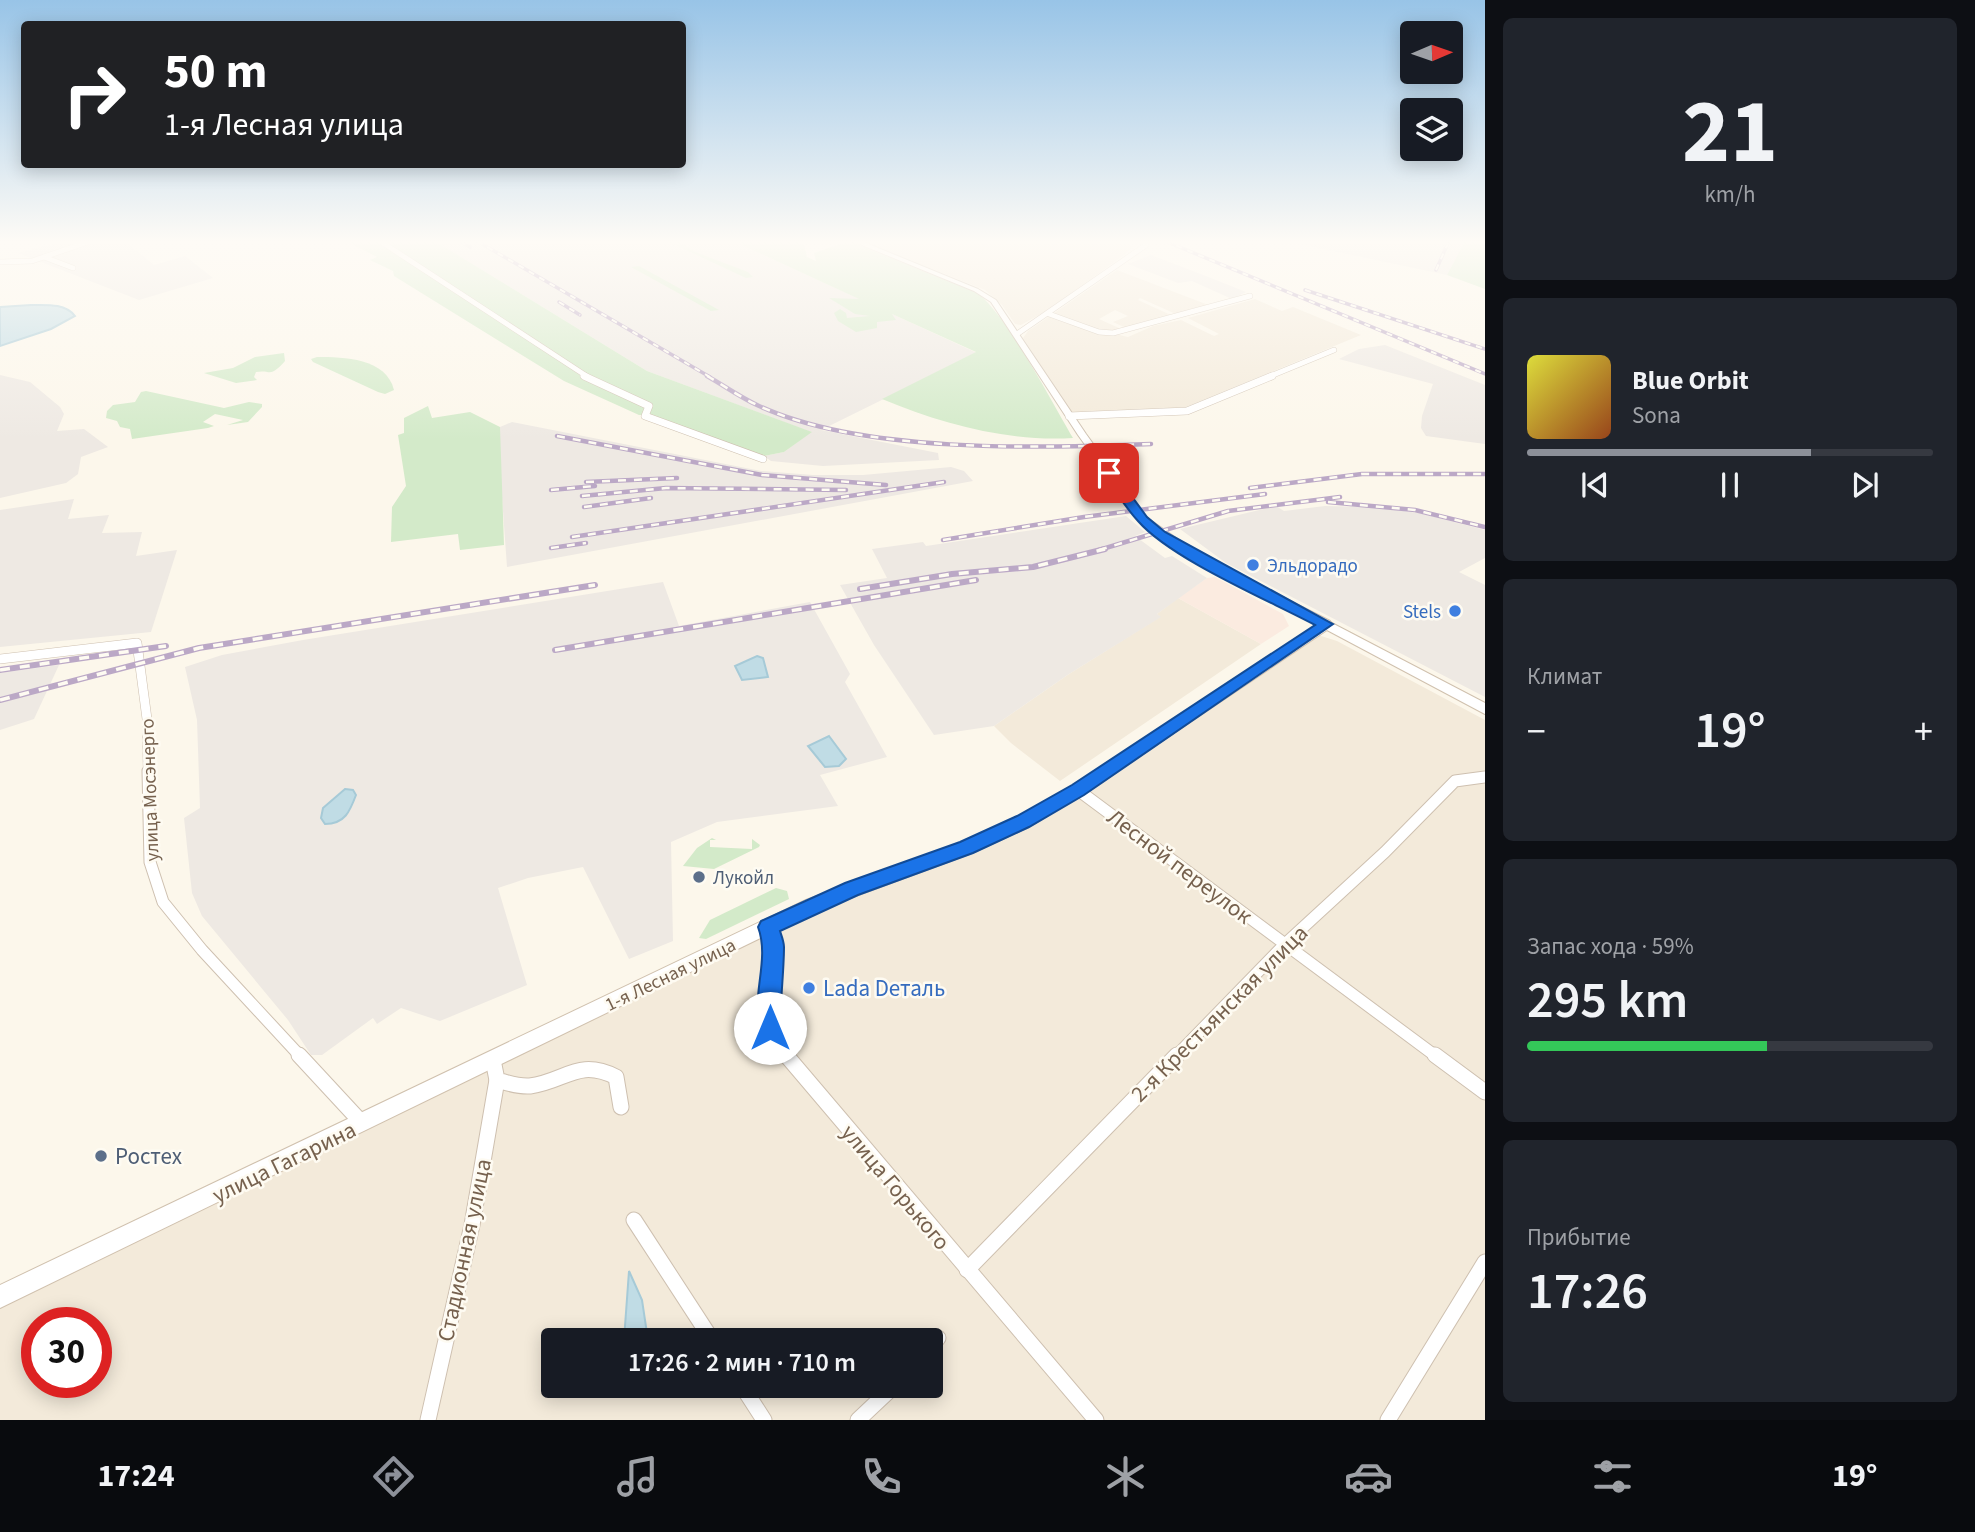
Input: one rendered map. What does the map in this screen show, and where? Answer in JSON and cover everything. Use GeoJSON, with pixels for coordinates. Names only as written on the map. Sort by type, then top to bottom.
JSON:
{"type":"FeatureCollection","features":[{"type":"Feature","properties":{"kind":"main road"},"geometry":{"type":"LineString","coordinates":[[1326,624],[1485,709]]}},
{"type":"Feature","properties":{"kind":"main road","name":"1-я Лесная улица"},"geometry":{"type":"LineString","coordinates":[[566,1024],[871,881],[967,848],[1023,822],[1078,790],[1326,624]]}},
{"type":"Feature","properties":{"kind":"main road","name":"улица Гагарина"},"geometry":{"type":"LineString","coordinates":[[0,1297],[363,1123],[495,1070],[566,1024]]}},
{"type":"Feature","properties":{"kind":"street"},"geometry":{"type":"LineString","coordinates":[[479,307],[576,372],[649,406],[645,416],[763,458]]}},
{"type":"Feature","properties":{"kind":"street"},"geometry":{"type":"LineString","coordinates":[[999,307],[1131,505],[1161,534],[1198,558],[1326,624]]}},
{"type":"Feature","properties":{"kind":"street"},"geometry":{"type":"LineString","coordinates":[[1017,334],[1058,307]]}},
{"type":"Feature","properties":{"kind":"street"},"geometry":{"type":"LineString","coordinates":[[1049,314],[1099,332],[1113,333],[1208,307]]}},
{"type":"Feature","properties":{"kind":"street"},"geometry":{"type":"LineString","coordinates":[[1069,416],[1187,411],[1334,350]]}},
{"type":"Feature","properties":{"kind":"street","name":"улица Мосэнерго"},"geometry":{"type":"LineString","coordinates":[[0,659],[137,643],[147,719],[150,862],[163,902],[202,950],[363,1123]]}},
{"type":"Feature","properties":{"kind":"street","name":"2-я Крестьянская улица"},"geometry":{"type":"LineString","coordinates":[[967,1270],[1285,944],[1385,852],[1455,782],[1485,777]]}},
{"type":"Feature","properties":{"kind":"street","name":"Лесной переулок"},"geometry":{"type":"LineString","coordinates":[[1078,790],[1485,1092]]}},
{"type":"Feature","properties":{"kind":"street","name":"улица Горького"},"geometry":{"type":"LineString","coordinates":[[768,927],[775,944],[768,1005],[774,1041],[1096,1420]]}},
{"type":"Feature","properties":{"kind":"street"},"geometry":{"type":"LineString","coordinates":[[495,1070],[522,1087],[589,1067],[606,1070],[616,1077],[621,1107]]}},
{"type":"Feature","properties":{"kind":"street","name":"Стадионная улица"},"geometry":{"type":"LineString","coordinates":[[428,1420],[472,1225],[495,1070]]}},
{"type":"Feature","properties":{"kind":"street"},"geometry":{"type":"LineString","coordinates":[[634,1220],[704,1328]]}},
{"type":"Feature","properties":{"kind":"street"},"geometry":{"type":"LineString","coordinates":[[1388,1420],[1485,1262]]}},
{"type":"Feature","properties":{"kind":"street"},"geometry":{"type":"LineString","coordinates":[[750,1398],[764,1420]]}},
{"type":"Feature","properties":{"kind":"street"},"geometry":{"type":"LineString","coordinates":[[858,1420],[881,1398]]}},
{"type":"Feature","properties":{"kind":"shaded area"},"geometry":{"type":"Polygon","coordinates":[[[543,307],[877,307],[977,353],[821,430],[938,453],[939,460],[823,466],[771,461],[764,456],[784,452],[811,432],[647,371],[543,307]]]}},
{"type":"Feature","properties":{"kind":"shaded area"},"geometry":{"type":"Polygon","coordinates":[[[1004,307],[1052,307],[1021,325],[1015,324],[1004,307]]]}},
{"type":"Feature","properties":{"kind":"shaded area"},"geometry":{"type":"Polygon","coordinates":[[[1063,307],[1154,307],[1173,316],[1126,328],[1113,322],[1128,316],[1115,310],[1099,319],[1121,329],[1111,333],[1128,337],[1153,326],[1181,320],[1214,336],[1219,334],[1188,318],[1226,307],[1274,307],[1282,311],[1294,307],[1361,335],[1181,409],[1072,414],[1023,338],[1028,331],[1063,307]]]}},
{"type":"Feature","properties":{"kind":"shaded area"},"geometry":{"type":"Polygon","coordinates":[[[1161,307],[1206,307],[1178,315],[1161,307]]]}},
{"type":"Feature","properties":{"kind":"shaded area"},"geometry":{"type":"Polygon","coordinates":[[[1385,345],[1485,385],[1485,444],[1426,436],[1421,428],[1422,416],[1433,384],[1339,359],[1359,349],[1385,345]]]}},
{"type":"Feature","properties":{"kind":"shaded area"},"geometry":{"type":"Polygon","coordinates":[[[0,375],[30,382],[60,407],[64,414],[57,431],[84,429],[108,447],[81,457],[78,474],[66,483],[0,498],[0,375]]]}},
{"type":"Feature","properties":{"kind":"shaded area"},"geometry":{"type":"Polygon","coordinates":[[[512,422],[761,471],[863,475],[951,467],[964,471],[973,481],[507,567],[499,455],[500,427],[512,422]]]}},
{"type":"Feature","properties":{"kind":"shaded area"},"geometry":{"type":"Polygon","coordinates":[[[74,499],[68,519],[109,515],[102,533],[142,532],[136,556],[177,550],[151,632],[0,647],[0,510],[74,499]]]}},
{"type":"Feature","properties":{"kind":"shaded area"},"geometry":{"type":"Polygon","coordinates":[[[1276,506],[1284,511],[1325,506],[1372,507],[1419,513],[1485,530],[1485,558],[1459,572],[1485,585],[1485,697],[1226,563],[1180,529],[1276,506]]]}},
{"type":"Feature","properties":{"kind":"shaded area"},"geometry":{"type":"Polygon","coordinates":[[[1126,516],[1145,532],[1135,536],[1165,558],[1172,556],[1207,578],[1157,614],[1161,617],[1069,674],[994,726],[934,735],[874,645],[840,585],[887,578],[872,549],[923,542],[926,546],[1126,516]]]}},
{"type":"Feature","properties":{"kind":"shaded area"},"geometry":{"type":"Polygon","coordinates":[[[1215,577],[1283,614],[1289,626],[1261,644],[1178,598],[1207,578],[1215,577]]]}},
{"type":"Feature","properties":{"kind":"shaded area"},"geometry":{"type":"Polygon","coordinates":[[[663,582],[679,626],[810,602],[850,674],[845,682],[887,757],[820,775],[838,806],[717,822],[671,842],[673,941],[629,959],[583,867],[528,878],[498,888],[527,985],[440,1021],[401,1008],[377,1024],[373,1018],[322,1055],[311,1055],[288,1020],[202,916],[192,893],[184,818],[200,808],[197,720],[185,667],[222,655],[303,640],[663,582]]]}},
{"type":"Feature","properties":{"kind":"shaded area"},"geometry":{"type":"Polygon","coordinates":[[[1178,598],[1261,644],[1060,781],[1011,743],[994,726],[1069,674],[1160,617],[1157,614],[1178,598]]]}},
{"type":"Feature","properties":{"kind":"shaded area"},"geometry":{"type":"Polygon","coordinates":[[[1318,635],[1337,641],[1485,720],[1485,1420],[0,1420],[0,1305],[770,927],[1019,827],[1104,780],[1297,642],[1318,635]]]}},
{"type":"Feature","properties":{"kind":"shaded area"},"geometry":{"type":"Polygon","coordinates":[[[59,665],[34,719],[0,730],[0,673],[59,665]]]}},
{"type":"Feature","properties":{"kind":"green space"},"geometry":{"type":"Polygon","coordinates":[[[445,307],[543,307],[647,371],[812,432],[784,452],[764,456],[651,415],[639,415],[564,381],[445,307]]]}},
{"type":"Feature","properties":{"kind":"green space"},"geometry":{"type":"Polygon","coordinates":[[[704,307],[719,310],[711,311],[704,307]]]}},
{"type":"Feature","properties":{"kind":"green space"},"geometry":{"type":"Polygon","coordinates":[[[844,307],[991,307],[1014,338],[1073,438],[1000,434],[928,416],[882,399],[976,352],[892,314],[896,320],[877,322],[877,328],[856,332],[838,321],[834,313],[840,309],[846,313],[847,318],[870,316],[855,314],[844,307]]]}},
{"type":"Feature","properties":{"kind":"green space"},"geometry":{"type":"Polygon","coordinates":[[[284,353],[285,361],[280,367],[273,372],[256,372],[254,377],[257,380],[236,383],[204,373],[233,368],[255,357],[284,353]]]}},
{"type":"Feature","properties":{"kind":"green space"},"geometry":{"type":"Polygon","coordinates":[[[311,359],[351,359],[373,365],[390,379],[394,390],[385,394],[378,392],[313,362],[311,359]]]}},
{"type":"Feature","properties":{"kind":"green space"},"geometry":{"type":"Polygon","coordinates":[[[141,392],[224,408],[249,402],[262,404],[262,407],[248,422],[227,425],[243,420],[215,414],[203,422],[214,426],[208,428],[132,439],[130,429],[120,427],[117,421],[106,418],[107,411],[113,405],[135,402],[141,392]]]}},
{"type":"Feature","properties":{"kind":"green space"},"geometry":{"type":"Polygon","coordinates":[[[428,406],[432,418],[470,412],[500,427],[504,545],[460,550],[458,534],[391,542],[392,507],[406,486],[398,435],[404,433],[404,418],[428,406]]]}},
{"type":"Feature","properties":{"kind":"green space"},"geometry":{"type":"Polygon","coordinates":[[[712,838],[716,840],[710,840],[710,847],[752,849],[752,839],[760,845],[714,869],[683,866],[697,848],[712,838]]]}},
{"type":"Feature","properties":{"kind":"green space"},"geometry":{"type":"Polygon","coordinates":[[[776,888],[787,891],[789,899],[706,939],[699,938],[710,920],[776,888]]]}},
{"type":"Feature","properties":{"kind":"water"},"geometry":{"type":"Polygon","coordinates":[[[0,307],[62,307],[75,316],[51,329],[0,346],[0,307]]]}},
{"type":"Feature","properties":{"kind":"water"},"geometry":{"type":"Polygon","coordinates":[[[757,656],[763,658],[768,677],[742,680],[735,666],[757,656]]]}},
{"type":"Feature","properties":{"kind":"water"},"geometry":{"type":"Polygon","coordinates":[[[829,736],[846,759],[839,766],[825,767],[808,746],[829,736]]]}},
{"type":"Feature","properties":{"kind":"water"},"geometry":{"type":"Polygon","coordinates":[[[345,789],[353,790],[356,795],[349,811],[337,822],[325,824],[321,818],[323,808],[345,789]]]}},
{"type":"Feature","properties":{"kind":"water"},"geometry":{"type":"Polygon","coordinates":[[[629,1271],[642,1300],[646,1328],[625,1328],[629,1271]]]}},
{"type":"Feature","properties":{"kind":"railway"},"geometry":{"type":"LineString","coordinates":[[568,307],[580,315]]}},
{"type":"Feature","properties":{"kind":"railway"},"geometry":{"type":"LineString","coordinates":[[591,307],[710,377]]}},
{"type":"Feature","properties":{"kind":"railway"},"geometry":{"type":"LineString","coordinates":[[1324,307],[1485,374]]}},
{"type":"Feature","properties":{"kind":"railway"},"geometry":{"type":"LineString","coordinates":[[1358,307],[1485,349]]}},
{"type":"Feature","properties":{"kind":"railway"},"geometry":{"type":"LineString","coordinates":[[707,376],[757,405],[799,421],[897,440],[1003,446],[1151,444]]}},
{"type":"Feature","properties":{"kind":"railway"},"geometry":{"type":"LineString","coordinates":[[557,436],[762,475],[886,485]]}},
{"type":"Feature","properties":{"kind":"railway"},"geometry":{"type":"LineString","coordinates":[[1250,488],[1362,474],[1485,474]]}},
{"type":"Feature","properties":{"kind":"railway"},"geometry":{"type":"LineString","coordinates":[[586,482],[677,478]]}},
{"type":"Feature","properties":{"kind":"railway"},"geometry":{"type":"LineString","coordinates":[[572,537],[944,482]]}},
{"type":"Feature","properties":{"kind":"railway"},"geometry":{"type":"LineString","coordinates":[[551,490],[595,486]]}},
{"type":"Feature","properties":{"kind":"railway"},"geometry":{"type":"LineString","coordinates":[[582,496],[666,488],[846,490]]}},
{"type":"Feature","properties":{"kind":"railway"},"geometry":{"type":"LineString","coordinates":[[943,540],[1084,517],[1265,494]]}},
{"type":"Feature","properties":{"kind":"railway"},"geometry":{"type":"LineString","coordinates":[[1099,550],[1228,511],[1340,497]]}},
{"type":"Feature","properties":{"kind":"railway"},"geometry":{"type":"LineString","coordinates":[[584,507],[651,498]]}},
{"type":"Feature","properties":{"kind":"railway"},"geometry":{"type":"LineString","coordinates":[[1328,502],[1415,510],[1485,527]]}},
{"type":"Feature","properties":{"kind":"railway"},"geometry":{"type":"LineString","coordinates":[[551,548],[586,543]]}},
{"type":"Feature","properties":{"kind":"railway"},"geometry":{"type":"LineString","coordinates":[[860,589],[952,574],[1033,567],[1105,549]]}},
{"type":"Feature","properties":{"kind":"railway"},"geometry":{"type":"LineString","coordinates":[[555,650],[976,580]]}},
{"type":"Feature","properties":{"kind":"railway"},"geometry":{"type":"LineString","coordinates":[[0,700],[199,648],[595,585]]}},
{"type":"Feature","properties":{"kind":"railway"},"geometry":{"type":"LineString","coordinates":[[0,670],[166,646]]}},
{"type":"Feature","properties":{"kind":"place","name":"Эльдорадо"},"geometry":{"type":"Point","coordinates":[1253,565]}},
{"type":"Feature","properties":{"kind":"place","name":"Stels"},"geometry":{"type":"Point","coordinates":[1455,611]}},
{"type":"Feature","properties":{"kind":"place","name":"Лукойл"},"geometry":{"type":"Point","coordinates":[699,877]}},
{"type":"Feature","properties":{"kind":"place","name":"Lada Dеталь"},"geometry":{"type":"Point","coordinates":[809,988]}},
{"type":"Feature","properties":{"kind":"place","name":"Ростех"},"geometry":{"type":"Point","coordinates":[101,1156]}},
{"type":"Feature","properties":{"kind":"route"},"geometry":{"type":"LineString","coordinates":[[770,1028],[768,1005],[775,944],[768,927],[812,905],[871,881],[967,848],[1023,822],[1078,790],[1326,624],[1198,558],[1161,534],[1131,505],[1109,473]]}}]}
